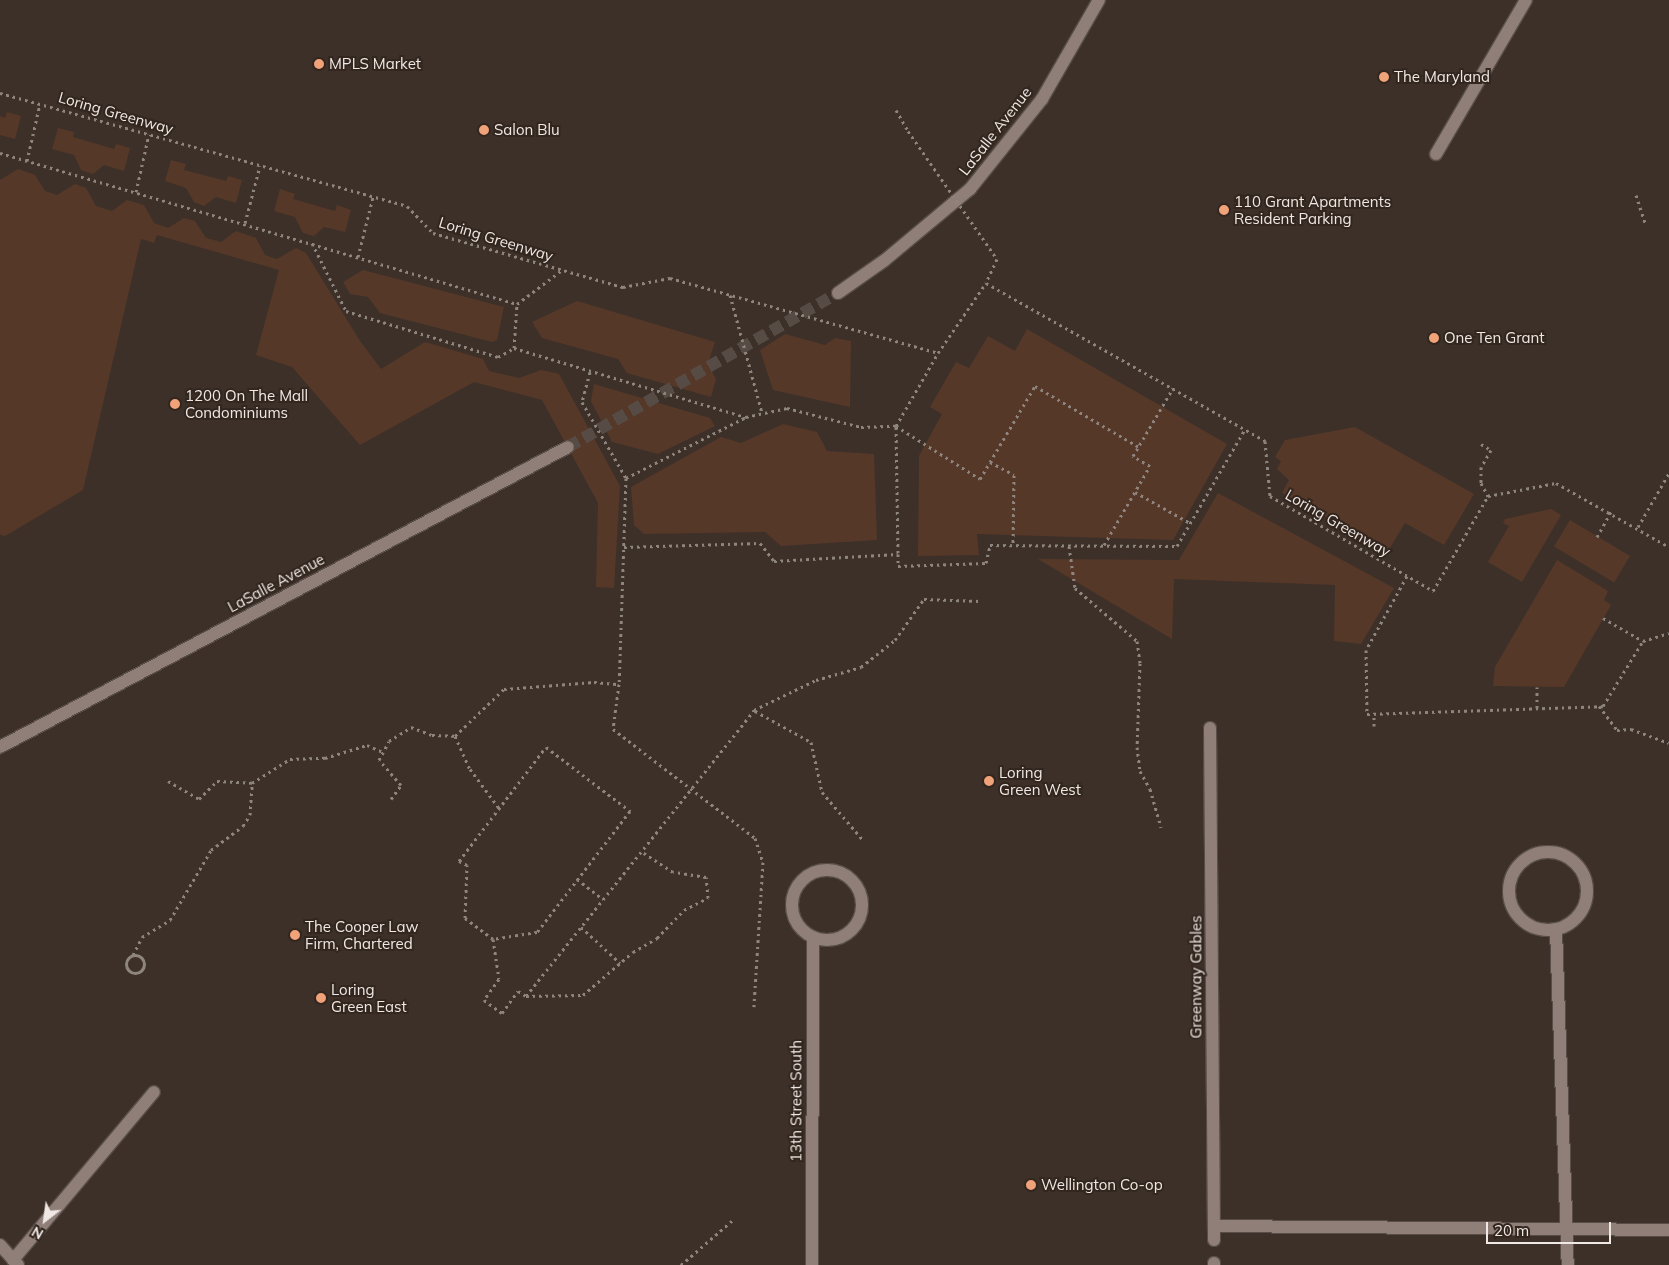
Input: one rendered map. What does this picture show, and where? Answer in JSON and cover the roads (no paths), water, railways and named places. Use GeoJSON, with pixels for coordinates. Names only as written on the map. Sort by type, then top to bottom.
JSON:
{"type":"FeatureCollection","features":[{"type":"Feature","properties":{"kind":"street","name":"LaSalle Avenue"},"geometry":{"type":"LineString","coordinates":[[838,293],[884,260],[970,189],[1042,98],[1099,0]]}},
{"type":"Feature","properties":{"kind":"street"},"geometry":{"type":"LineString","coordinates":[[1436,154],[1526,0]]}},
{"type":"Feature","properties":{"kind":"street","name":"LaSalle Avenue"},"geometry":{"type":"LineString","coordinates":[[0,747],[568,447]]}},
{"type":"Feature","properties":{"kind":"street","name":"Greenway Gables"},"geometry":{"type":"LineString","coordinates":[[1210,728],[1214,1240]]}},
{"type":"Feature","properties":{"kind":"street"},"geometry":{"type":"LineString","coordinates":[[1550,852],[1573,860],[1586,882],[1587,894],[1581,912],[1568,925],[1556,929],[1543,930],[1530,926],[1512,907],[1509,894],[1515,869],[1537,853],[1550,852]]}},
{"type":"Feature","properties":{"kind":"street"},"geometry":{"type":"LineString","coordinates":[[817,872],[841,873],[857,888],[862,909],[859,920],[853,929],[834,939],[813,937],[802,930],[792,909],[798,886],[817,872]]}},
{"type":"Feature","properties":{"kind":"street"},"geometry":{"type":"LineString","coordinates":[[1556,929],[1568,1265]]}},
{"type":"Feature","properties":{"kind":"street","name":"13th Street South"},"geometry":{"type":"LineString","coordinates":[[812,1265],[813,937]]}},
{"type":"Feature","properties":{"kind":"street"},"geometry":{"type":"LineString","coordinates":[[0,1245],[15,1262],[154,1092]]}},
{"type":"Feature","properties":{"kind":"street"},"geometry":{"type":"LineString","coordinates":[[1214,1226],[1567,1232],[1669,1230]]}},
{"type":"Feature","properties":{"kind":"tunnel"},"geometry":{"type":"LineString","coordinates":[[568,447],[838,293]]}},
{"type":"Feature","properties":{"kind":"place","name":"MPLS Market"},"geometry":{"type":"Point","coordinates":[319,64]}},
{"type":"Feature","properties":{"kind":"place","name":"The Maryland"},"geometry":{"type":"Point","coordinates":[1384,77]}},
{"type":"Feature","properties":{"kind":"place","name":"Salon Blu"},"geometry":{"type":"Point","coordinates":[484,130]}},
{"type":"Feature","properties":{"kind":"place","name":"110 Grant Apartments Resident Parking"},"geometry":{"type":"Point","coordinates":[1224,210]}},
{"type":"Feature","properties":{"kind":"place","name":"One Ten Grant"},"geometry":{"type":"Point","coordinates":[1434,338]}},
{"type":"Feature","properties":{"kind":"place","name":"1200 On The Mall Condominiums"},"geometry":{"type":"Point","coordinates":[175,404]}},
{"type":"Feature","properties":{"kind":"place","name":"Loring Green West"},"geometry":{"type":"Point","coordinates":[989,781]}},
{"type":"Feature","properties":{"kind":"place","name":"The Cooper Law Firm, Chartered"},"geometry":{"type":"Point","coordinates":[295,935]}},
{"type":"Feature","properties":{"kind":"place","name":"Loring Green East"},"geometry":{"type":"Point","coordinates":[321,998]}},
{"type":"Feature","properties":{"kind":"place","name":"Wellington Co-op"},"geometry":{"type":"Point","coordinates":[1031,1185]}}]}
